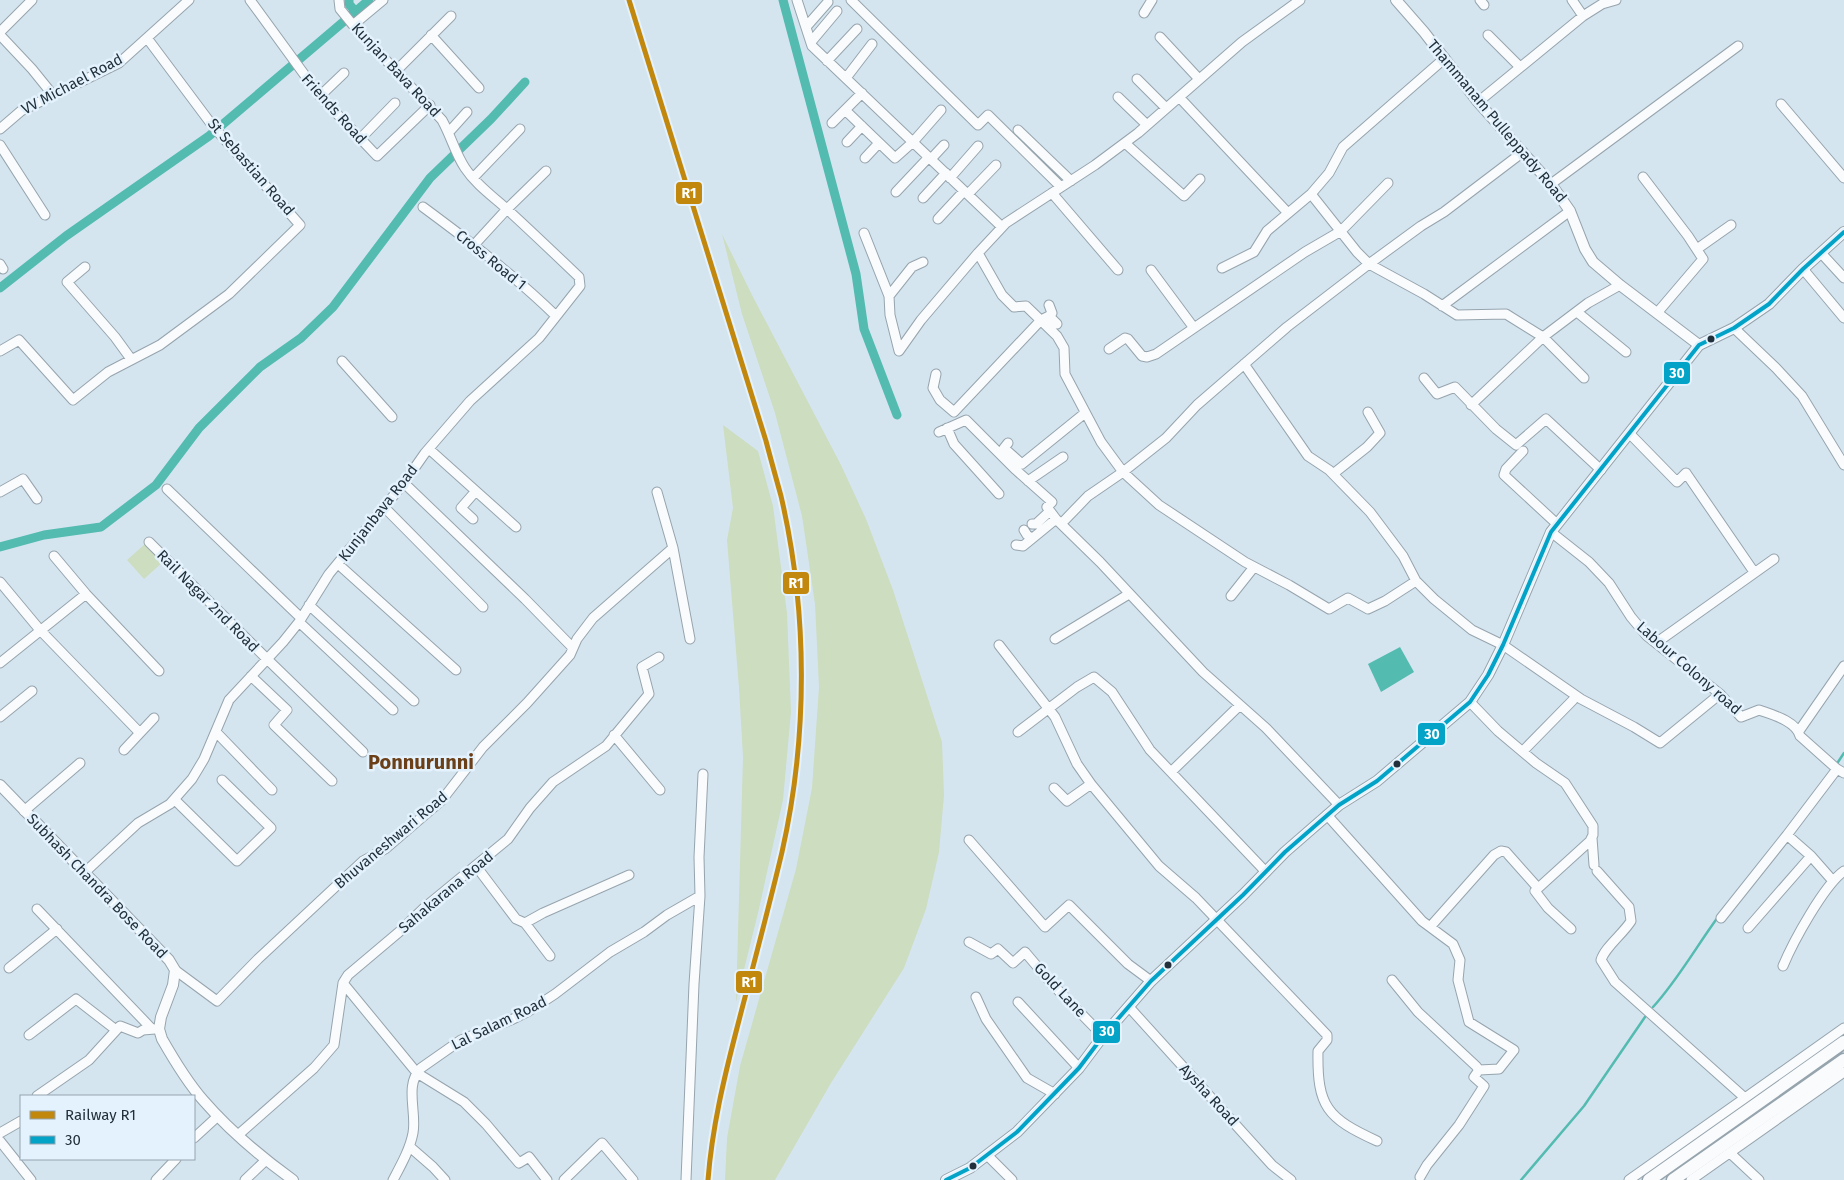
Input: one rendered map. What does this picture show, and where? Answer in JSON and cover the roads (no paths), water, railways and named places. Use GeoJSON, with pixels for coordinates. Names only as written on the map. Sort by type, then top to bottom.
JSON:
{"type":"FeatureCollection","features":[{"type":"Feature","properties":{"kind":"highway"},"geometry":{"type":"LineString","coordinates":[[1649,1180],[1844,1042]]}},
{"type":"Feature","properties":{"kind":"highway"},"geometry":{"type":"LineString","coordinates":[[1674,1180],[1844,1060]]}},
{"type":"Feature","properties":{"kind":"main road","name":"Thammanam Pulleppady Road"},"geometry":{"type":"LineString","coordinates":[[1396,0],[1445,58],[1478,102],[1552,184],[1570,211],[1585,249],[1593,262],[1699,345]]}},
{"type":"Feature","properties":{"kind":"main road"},"geometry":{"type":"LineString","coordinates":[[946,1180],[988,1156],[1017,1132],[1079,1068],[1103,1036],[1151,981],[1218,919],[1285,852],[1339,805],[1377,781],[1470,702],[1488,675],[1503,645],[1554,528],[1699,345],[1734,328],[1769,304],[1803,269],[1822,254],[1844,232]]}},
{"type":"Feature","properties":{"kind":"main road","name":"Subhash Chandra Bose Road"},"geometry":{"type":"LineString","coordinates":[[0,785],[169,960],[175,970],[173,985],[155,1029]]}},
{"type":"Feature","properties":{"kind":"main road"},"geometry":{"type":"LineString","coordinates":[[155,1029],[202,1099],[266,1160],[293,1180]]}},
{"type":"Feature","properties":{"kind":"street"},"geometry":{"type":"LineString","coordinates":[[32,0],[0,34],[32,69],[52,95]]}},
{"type":"Feature","properties":{"kind":"street","name":"VV Michael Road"},"geometry":{"type":"LineString","coordinates":[[0,129],[21,111],[119,62],[189,0]]}},
{"type":"Feature","properties":{"kind":"street","name":"Friends Road"},"geometry":{"type":"LineString","coordinates":[[250,0],[298,69],[320,96],[377,156],[430,105]]}},
{"type":"Feature","properties":{"kind":"street"},"geometry":{"type":"LineString","coordinates":[[353,25],[383,0]]}},
{"type":"Feature","properties":{"kind":"street"},"geometry":{"type":"LineString","coordinates":[[797,0],[812,46],[1002,227]]}},
{"type":"Feature","properties":{"kind":"street"},"geometry":{"type":"LineString","coordinates":[[851,0],[978,124],[988,116],[1061,187]]}},
{"type":"Feature","properties":{"kind":"street"},"geometry":{"type":"LineString","coordinates":[[1144,13],[1152,0]]}},
{"type":"Feature","properties":{"kind":"street"},"geometry":{"type":"LineString","coordinates":[[864,233],[889,296],[890,315],[899,351],[921,320],[1002,227],[1096,165],[1125,143],[1242,42],[1300,0]]}},
{"type":"Feature","properties":{"kind":"street"},"geometry":{"type":"LineString","coordinates":[[1572,0],[1583,16]]}},
{"type":"Feature","properties":{"kind":"street"},"geometry":{"type":"LineString","coordinates":[[1478,102],[1583,16],[1602,4],[1616,0]]}},
{"type":"Feature","properties":{"kind":"street"},"geometry":{"type":"LineString","coordinates":[[806,27],[828,2]]}},
{"type":"Feature","properties":{"kind":"street","name":"Kunjan Bava Road"},"geometry":{"type":"LineString","coordinates":[[340,5],[353,25],[442,120],[449,132],[457,155],[465,168]]}},
{"type":"Feature","properties":{"kind":"street"},"geometry":{"type":"LineString","coordinates":[[811,42],[837,11]]}},
{"type":"Feature","properties":{"kind":"street"},"geometry":{"type":"LineString","coordinates":[[397,70],[451,16]]}},
{"type":"Feature","properties":{"kind":"street"},"geometry":{"type":"LineString","coordinates":[[827,61],[857,29]]}},
{"type":"Feature","properties":{"kind":"street"},"geometry":{"type":"LineString","coordinates":[[431,35],[479,88]]}},
{"type":"Feature","properties":{"kind":"street"},"geometry":{"type":"LineString","coordinates":[[1488,35],[1520,67]]}},
{"type":"Feature","properties":{"kind":"street"},"geometry":{"type":"LineString","coordinates":[[1160,37],[1199,79]]}},
{"type":"Feature","properties":{"kind":"street","name":"St Sebastian Road"},"geometry":{"type":"LineString","coordinates":[[0,351],[19,340],[73,400],[108,372],[160,345],[229,294],[300,225],[216,128],[147,38]]}},
{"type":"Feature","properties":{"kind":"street"},"geometry":{"type":"LineString","coordinates":[[846,78],[872,44]]}},
{"type":"Feature","properties":{"kind":"street"},"geometry":{"type":"LineString","coordinates":[[1552,184],[1738,46]]}},
{"type":"Feature","properties":{"kind":"street"},"geometry":{"type":"LineString","coordinates":[[1222,268],[1254,252],[1267,232],[1311,194],[1329,173],[1343,147],[1445,58]]}},
{"type":"Feature","properties":{"kind":"street"},"geometry":{"type":"LineString","coordinates":[[320,96],[344,74]]}},
{"type":"Feature","properties":{"kind":"street"},"geometry":{"type":"LineString","coordinates":[[1137,79],[1166,108]]}},
{"type":"Feature","properties":{"kind":"street"},"geometry":{"type":"LineString","coordinates":[[832,123],[862,93]]}},
{"type":"Feature","properties":{"kind":"street"},"geometry":{"type":"LineString","coordinates":[[1118,97],[1147,125]]}},
{"type":"Feature","properties":{"kind":"street"},"geometry":{"type":"LineString","coordinates":[[1179,97],[1288,213]]}},
{"type":"Feature","properties":{"kind":"street"},"geometry":{"type":"LineString","coordinates":[[360,139],[395,103]]}},
{"type":"Feature","properties":{"kind":"street"},"geometry":{"type":"LineString","coordinates":[[1781,104],[1844,178]]}},
{"type":"Feature","properties":{"kind":"street"},"geometry":{"type":"LineString","coordinates":[[846,110],[895,158],[913,142],[941,110]]}},
{"type":"Feature","properties":{"kind":"street"},"geometry":{"type":"LineString","coordinates":[[449,132],[467,112]]}},
{"type":"Feature","properties":{"kind":"street"},"geometry":{"type":"LineString","coordinates":[[847,142],[862,126]]}},
{"type":"Feature","properties":{"kind":"street"},"geometry":{"type":"LineString","coordinates":[[473,178],[520,129]]}},
{"type":"Feature","properties":{"kind":"street"},"geometry":{"type":"LineString","coordinates":[[1018,130],[1071,181]]}},
{"type":"Feature","properties":{"kind":"street"},"geometry":{"type":"LineString","coordinates":[[865,158],[879,143]]}},
{"type":"Feature","properties":{"kind":"street"},"geometry":{"type":"LineString","coordinates":[[1125,143],[1184,196],[1200,179]]}},
{"type":"Feature","properties":{"kind":"street"},"geometry":{"type":"LineString","coordinates":[[0,145],[45,215]]}},
{"type":"Feature","properties":{"kind":"street"},"geometry":{"type":"LineString","coordinates":[[896,192],[944,145]]}},
{"type":"Feature","properties":{"kind":"street"},"geometry":{"type":"LineString","coordinates":[[924,198],[978,146]]}},
{"type":"Feature","properties":{"kind":"street"},"geometry":{"type":"LineString","coordinates":[[1016,545],[1023,546],[1056,518],[1123,472],[1166,438],[1197,405],[1287,327],[1369,264],[1421,226],[1444,212],[1523,152]]}},
{"type":"Feature","properties":{"kind":"street"},"geometry":{"type":"LineString","coordinates":[[938,218],[996,164]]}},
{"type":"Feature","properties":{"kind":"street","name":"Kunjanbava Road"},"geometry":{"type":"LineString","coordinates":[[84,873],[138,823],[175,800],[192,779],[204,759],[229,700],[300,620],[329,574],[429,449],[470,401],[539,338],[580,286],[579,277],[481,188],[465,168]]}},
{"type":"Feature","properties":{"kind":"street"},"geometry":{"type":"LineString","coordinates":[[474,245],[506,209],[546,171]]}},
{"type":"Feature","properties":{"kind":"street"},"geometry":{"type":"LineString","coordinates":[[1643,177],[1703,259],[1657,313]]}},
{"type":"Feature","properties":{"kind":"street"},"geometry":{"type":"LineString","coordinates":[[1109,349],[1125,338],[1142,356],[1147,357],[1156,354],[1305,252],[1341,231],[1388,184]]}},
{"type":"Feature","properties":{"kind":"street"},"geometry":{"type":"LineString","coordinates":[[1052,193],[1118,270]]}},
{"type":"Feature","properties":{"kind":"street"},"geometry":{"type":"LineString","coordinates":[[1311,194],[1369,264],[1458,315],[1506,314],[1543,337],[1584,378]]}},
{"type":"Feature","properties":{"kind":"street","name":"Cross Road 1"},"geometry":{"type":"LineString","coordinates":[[423,206],[528,289],[556,316]]}},
{"type":"Feature","properties":{"kind":"street"},"geometry":{"type":"LineString","coordinates":[[1442,306],[1570,211]]}},
{"type":"Feature","properties":{"kind":"street"},"geometry":{"type":"LineString","coordinates":[[1697,249],[1731,225]]}},
{"type":"Feature","properties":{"kind":"street"},"geometry":{"type":"LineString","coordinates":[[978,253],[1002,295],[1014,307],[1026,306],[1057,324]]}},
{"type":"Feature","properties":{"kind":"street"},"geometry":{"type":"LineString","coordinates":[[1822,254],[1844,278]]}},
{"type":"Feature","properties":{"kind":"street"},"geometry":{"type":"LineString","coordinates":[[889,296],[912,267],[923,262]]}},
{"type":"Feature","properties":{"kind":"street"},"geometry":{"type":"LineString","coordinates":[[85,267],[67,282],[115,337],[130,359]]}},
{"type":"Feature","properties":{"kind":"street"},"geometry":{"type":"LineString","coordinates":[[1803,269],[1844,318]]}},
{"type":"Feature","properties":{"kind":"street"},"geometry":{"type":"LineString","coordinates":[[1151,270],[1194,328]]}},
{"type":"Feature","properties":{"kind":"street"},"geometry":{"type":"LineString","coordinates":[[1471,405],[1543,337],[1588,303],[1620,285]]}},
{"type":"Feature","properties":{"kind":"street"},"geometry":{"type":"LineString","coordinates":[[954,412],[1052,313],[1050,305]]}},
{"type":"Feature","properties":{"kind":"street"},"geometry":{"type":"LineString","coordinates":[[1576,312],[1626,352]]}},
{"type":"Feature","properties":{"kind":"street"},"geometry":{"type":"LineString","coordinates":[[1045,318],[1064,348],[1064,374],[1101,442],[1123,472],[1159,505],[1254,567],[1329,609],[1348,598],[1368,609],[1385,602],[1416,581]]}},
{"type":"Feature","properties":{"kind":"street"},"geometry":{"type":"LineString","coordinates":[[1734,328],[1802,396],[1844,465]]}},
{"type":"Feature","properties":{"kind":"street"},"geometry":{"type":"LineString","coordinates":[[342,361],[392,417]]}},
{"type":"Feature","properties":{"kind":"street"},"geometry":{"type":"LineString","coordinates":[[1244,364],[1308,456],[1333,474],[1370,512],[1403,556],[1416,581],[1434,599],[1472,630],[1503,645],[1582,699],[1660,743],[1720,694]]}},
{"type":"Feature","properties":{"kind":"street"},"geometry":{"type":"LineString","coordinates":[[936,374],[933,388],[940,400],[954,412],[957,423]]}},
{"type":"Feature","properties":{"kind":"street"},"geometry":{"type":"LineString","coordinates":[[1424,378],[1437,394],[1455,387],[1496,429],[1516,445],[1546,419],[1600,470]]}},
{"type":"Feature","properties":{"kind":"street"},"geometry":{"type":"LineString","coordinates":[[1333,474],[1367,447],[1380,432],[1368,412]]}},
{"type":"Feature","properties":{"kind":"street"},"geometry":{"type":"LineString","coordinates":[[1019,467],[1085,413]]}},
{"type":"Feature","properties":{"kind":"street"},"geometry":{"type":"LineString","coordinates":[[999,494],[943,430],[966,420],[1019,467]]}},
{"type":"Feature","properties":{"kind":"street"},"geometry":{"type":"LineString","coordinates":[[1630,434],[1677,482],[1686,473],[1754,572]]}},
{"type":"Feature","properties":{"kind":"street"},"geometry":{"type":"LineString","coordinates":[[1008,443],[1004,448],[1028,481],[1052,502],[1047,507],[1056,518],[1203,672],[1266,728],[1339,805]]}},
{"type":"Feature","properties":{"kind":"street"},"geometry":{"type":"LineString","coordinates":[[429,449],[516,527]]}},
{"type":"Feature","properties":{"kind":"street","name":"Labour Colony road"},"geometry":{"type":"LineString","coordinates":[[1523,451],[1506,469],[1504,475],[1609,583],[1631,617],[1647,636],[1720,694],[1740,717],[1759,710],[1790,723],[1799,732]]}},
{"type":"Feature","properties":{"kind":"street"},"geometry":{"type":"LineString","coordinates":[[1028,481],[1063,457]]}},
{"type":"Feature","properties":{"kind":"street"},"geometry":{"type":"LineString","coordinates":[[0,492],[23,479],[36,499]]}},
{"type":"Feature","properties":{"kind":"street"},"geometry":{"type":"LineString","coordinates":[[404,482],[573,648]]}},
{"type":"Feature","properties":{"kind":"street"},"geometry":{"type":"LineString","coordinates":[[167,489],[392,710]]}},
{"type":"Feature","properties":{"kind":"street"},"geometry":{"type":"LineString","coordinates":[[472,519],[461,508],[475,492]]}},
{"type":"Feature","properties":{"kind":"street"},"geometry":{"type":"LineString","coordinates":[[657,492],[673,548],[690,639]]}},
{"type":"Feature","properties":{"kind":"street"},"geometry":{"type":"LineString","coordinates":[[384,507],[483,607]]}},
{"type":"Feature","properties":{"kind":"street"},"geometry":{"type":"LineString","coordinates":[[1032,524],[1056,518]]}},
{"type":"Feature","properties":{"kind":"street"},"geometry":{"type":"LineString","coordinates":[[1024,530],[1032,538]]}},
{"type":"Feature","properties":{"kind":"street","name":"Rail Nagar 2nd Road"},"geometry":{"type":"LineString","coordinates":[[149,542],[266,659],[363,752]]}},
{"type":"Feature","properties":{"kind":"street","name":"Bhuvaneshwari Road"},"geometry":{"type":"LineString","coordinates":[[175,970],[217,1001],[258,959],[364,861],[385,849],[442,800],[473,759],[570,655],[577,639],[594,618],[673,548]]}},
{"type":"Feature","properties":{"kind":"street"},"geometry":{"type":"LineString","coordinates":[[54,556],[86,594],[159,671]]}},
{"type":"Feature","properties":{"kind":"street"},"geometry":{"type":"LineString","coordinates":[[1656,643],[1774,559]]}},
{"type":"Feature","properties":{"kind":"street"},"geometry":{"type":"LineString","coordinates":[[338,564],[456,670]]}},
{"type":"Feature","properties":{"kind":"street"},"geometry":{"type":"LineString","coordinates":[[1230,596],[1254,567]]}},
{"type":"Feature","properties":{"kind":"street"},"geometry":{"type":"LineString","coordinates":[[0,582],[40,630],[140,733]]}},
{"type":"Feature","properties":{"kind":"street"},"geometry":{"type":"LineString","coordinates":[[0,663],[86,594]]}},
{"type":"Feature","properties":{"kind":"street"},"geometry":{"type":"LineString","coordinates":[[1055,639],[1129,594]]}},
{"type":"Feature","properties":{"kind":"street"},"geometry":{"type":"LineString","coordinates":[[310,605],[414,701]]}},
{"type":"Feature","properties":{"kind":"street"},"geometry":{"type":"LineString","coordinates":[[999,645],[1055,717],[1077,764],[1091,784],[1158,866],[1218,919],[1327,1035],[1327,1040],[1318,1051],[1317,1070],[1322,1099],[1332,1115],[1349,1128],[1377,1141]]}},
{"type":"Feature","properties":{"kind":"street","name":"Sahakarana Road"},"geometry":{"type":"LineString","coordinates":[[343,983],[348,975],[371,954],[508,839],[530,808],[553,782],[606,746],[649,694],[642,668],[659,657]]}},
{"type":"Feature","properties":{"kind":"street"},"geometry":{"type":"LineString","coordinates":[[1721,918],[1840,771],[1800,736],[1799,732],[1844,666]]}},
{"type":"Feature","properties":{"kind":"street"},"geometry":{"type":"LineString","coordinates":[[251,676],[287,710],[274,725],[332,781]]}},
{"type":"Feature","properties":{"kind":"street"},"geometry":{"type":"LineString","coordinates":[[1018,732],[1077,687],[1094,678],[1112,692],[1150,750],[1265,871]]}},
{"type":"Feature","properties":{"kind":"street"},"geometry":{"type":"LineString","coordinates":[[0,717],[32,691]]}},
{"type":"Feature","properties":{"kind":"street"},"geometry":{"type":"LineString","coordinates":[[1523,752],[1573,700]]}},
{"type":"Feature","properties":{"kind":"street"},"geometry":{"type":"LineString","coordinates":[[1470,702],[1498,731],[1536,763],[1558,776],[1569,787],[1593,826],[1592,838],[1595,868],[1629,907],[1631,921],[1624,932],[1603,953],[1601,960],[1616,982],[1745,1098]]}},
{"type":"Feature","properties":{"kind":"street"},"geometry":{"type":"LineString","coordinates":[[1171,772],[1240,705]]}},
{"type":"Feature","properties":{"kind":"street"},"geometry":{"type":"LineString","coordinates":[[124,750],[154,718]]}},
{"type":"Feature","properties":{"kind":"street"},"geometry":{"type":"LineString","coordinates":[[216,732],[272,790]]}},
{"type":"Feature","properties":{"kind":"street"},"geometry":{"type":"LineString","coordinates":[[614,735],[660,790]]}},
{"type":"Feature","properties":{"kind":"street"},"geometry":{"type":"LineString","coordinates":[[24,811],[80,762]]}},
{"type":"Feature","properties":{"kind":"street"},"geometry":{"type":"LineString","coordinates":[[686,1180],[694,984],[700,896],[703,774]]}},
{"type":"Feature","properties":{"kind":"street"},"geometry":{"type":"LineString","coordinates":[[175,800],[236,861],[271,828],[222,780]]}},
{"type":"Feature","properties":{"kind":"street"},"geometry":{"type":"LineString","coordinates":[[1054,788],[1067,801],[1091,784]]}},
{"type":"Feature","properties":{"kind":"street"},"geometry":{"type":"LineString","coordinates":[[1327,815],[1422,921],[1453,944],[1460,960],[1458,980],[1469,1022],[1514,1050],[1499,1069],[1479,1070],[1418,1012],[1392,980]]}},
{"type":"Feature","properties":{"kind":"street"},"geometry":{"type":"LineString","coordinates":[[1787,835],[1811,856],[1834,881]]}},
{"type":"Feature","properties":{"kind":"street"},"geometry":{"type":"LineString","coordinates":[[1571,929],[1548,908],[1535,891],[1592,838]]}},
{"type":"Feature","properties":{"kind":"street"},"geometry":{"type":"LineString","coordinates":[[969,840],[1045,927],[1069,905],[1128,964],[1151,981]]}},
{"type":"Feature","properties":{"kind":"street"},"geometry":{"type":"LineString","coordinates":[[1430,927],[1501,850],[1506,852],[1538,888]]}},
{"type":"Feature","properties":{"kind":"street"},"geometry":{"type":"LineString","coordinates":[[1748,928],[1811,856]]}},
{"type":"Feature","properties":{"kind":"street"},"geometry":{"type":"LineString","coordinates":[[476,866],[516,919],[525,923],[550,956]]}},
{"type":"Feature","properties":{"kind":"street"},"geometry":{"type":"LineString","coordinates":[[1783,966],[1791,946],[1835,877],[1844,871]]}},
{"type":"Feature","properties":{"kind":"street"},"geometry":{"type":"LineString","coordinates":[[525,923],[543,913],[629,875]]}},
{"type":"Feature","properties":{"kind":"street","name":"Lal Salam Road"},"geometry":{"type":"LineString","coordinates":[[416,1072],[461,1040],[529,1011],[555,994],[610,952],[644,932],[667,914],[700,896]]}},
{"type":"Feature","properties":{"kind":"street"},"geometry":{"type":"LineString","coordinates":[[38,909],[155,1029]]}},
{"type":"Feature","properties":{"kind":"street"},"geometry":{"type":"LineString","coordinates":[[8,968],[57,929]]}},
{"type":"Feature","properties":{"kind":"street","name":"Gold Lane"},"geometry":{"type":"LineString","coordinates":[[969,942],[991,954],[998,950],[1013,963],[1025,952],[1052,984],[1103,1036]]}},
{"type":"Feature","properties":{"kind":"street"},"geometry":{"type":"LineString","coordinates":[[343,983],[416,1072],[464,1102],[486,1124],[519,1163],[530,1157],[547,1180]]}},
{"type":"Feature","properties":{"kind":"street"},"geometry":{"type":"LineString","coordinates":[[238,1135],[314,1068],[334,1045],[343,983]]}},
{"type":"Feature","properties":{"kind":"street"},"geometry":{"type":"LineString","coordinates":[[976,997],[986,1020],[1027,1078],[1055,1094]]}},
{"type":"Feature","properties":{"kind":"street"},"geometry":{"type":"LineString","coordinates":[[29,1036],[76,998],[116,1030]]}},
{"type":"Feature","properties":{"kind":"street"},"geometry":{"type":"LineString","coordinates":[[1018,1002],[1079,1068]]}},
{"type":"Feature","properties":{"kind":"street","name":"Aysha Road"},"geometry":{"type":"LineString","coordinates":[[1129,1007],[1278,1176],[1291,1180]]}},
{"type":"Feature","properties":{"kind":"street"},"geometry":{"type":"LineString","coordinates":[[38,1095],[88,1060],[120,1026],[138,1033],[155,1029]]}},
{"type":"Feature","properties":{"kind":"street"},"geometry":{"type":"LineString","coordinates":[[1629,1180],[1844,1028]]}},
{"type":"Feature","properties":{"kind":"street"},"geometry":{"type":"LineString","coordinates":[[1420,1177],[1483,1089],[1484,1086],[1474,1077],[1479,1070]]}},
{"type":"Feature","properties":{"kind":"street"},"geometry":{"type":"LineString","coordinates":[[393,1180],[410,1147],[414,1130],[413,1086],[416,1072]]}},
{"type":"Feature","properties":{"kind":"street"},"geometry":{"type":"LineString","coordinates":[[1691,1180],[1844,1072]]}},
{"type":"Feature","properties":{"kind":"street"},"geometry":{"type":"LineString","coordinates":[[195,1137],[218,1116]]}},
{"type":"Feature","properties":{"kind":"street"},"geometry":{"type":"LineString","coordinates":[[0,1133],[20,1122]]}},
{"type":"Feature","properties":{"kind":"street"},"geometry":{"type":"LineString","coordinates":[[0,1141],[31,1180]]}},
{"type":"Feature","properties":{"kind":"street"},"geometry":{"type":"LineString","coordinates":[[564,1180],[602,1143],[633,1180]]}},
{"type":"Feature","properties":{"kind":"street"},"geometry":{"type":"LineString","coordinates":[[410,1147],[434,1167],[445,1180]]}},
{"type":"Feature","properties":{"kind":"street"},"geometry":{"type":"LineString","coordinates":[[1730,1153],[1759,1180]]}},
{"type":"Feature","properties":{"kind":"street"},"geometry":{"type":"LineString","coordinates":[[988,1156],[1012,1180]]}},
{"type":"Feature","properties":{"kind":"street"},"geometry":{"type":"LineString","coordinates":[[156,1180],[175,1160]]}},
{"type":"Feature","properties":{"kind":"street"},"geometry":{"type":"LineString","coordinates":[[245,1180],[266,1160]]}},
{"type":"Feature","properties":{"kind":"street"},"geometry":{"type":"LineString","coordinates":[[958,1180],[970,1168]]}},
{"type":"Feature","properties":{"kind":"waterway"},"geometry":{"type":"LineString","coordinates":[[349,0],[349,4],[355,11]]}},
{"type":"Feature","properties":{"kind":"waterway"},"geometry":{"type":"LineString","coordinates":[[0,288],[66,236],[209,136],[369,0]]}},
{"type":"Feature","properties":{"kind":"waterway"},"geometry":{"type":"LineString","coordinates":[[783,0],[856,274],[864,329],[897,415]]}},
{"type":"Feature","properties":{"kind":"waterway"},"geometry":{"type":"LineString","coordinates":[[0,547],[44,535],[101,527],[156,485],[199,428],[260,367],[301,338],[333,307],[430,178],[491,119],[525,82]]}},
{"type":"Feature","properties":{"kind":"waterway"},"geometry":{"type":"LineString","coordinates":[[1838,762],[1844,753]]}},
{"type":"Feature","properties":{"kind":"waterway"},"geometry":{"type":"LineString","coordinates":[[1653,1007],[1678,975],[1718,917]]}},
{"type":"Feature","properties":{"kind":"waterway"},"geometry":{"type":"LineString","coordinates":[[1521,1180],[1584,1106],[1645,1017]]}},
{"type":"Feature","properties":{"kind":"rail line","name":"R1"},"geometry":{"type":"LineString","coordinates":[[629,0],[766,441],[781,496],[790,540],[800,629],[800,719],[797,764],[791,808],[777,874],[723,1084],[712,1141],[708,1180]]}},
{"type":"Feature","properties":{"kind":"district","name":"Ponnurunni"},"geometry":{"type":"Point","coordinates":[421,762]}}]}
